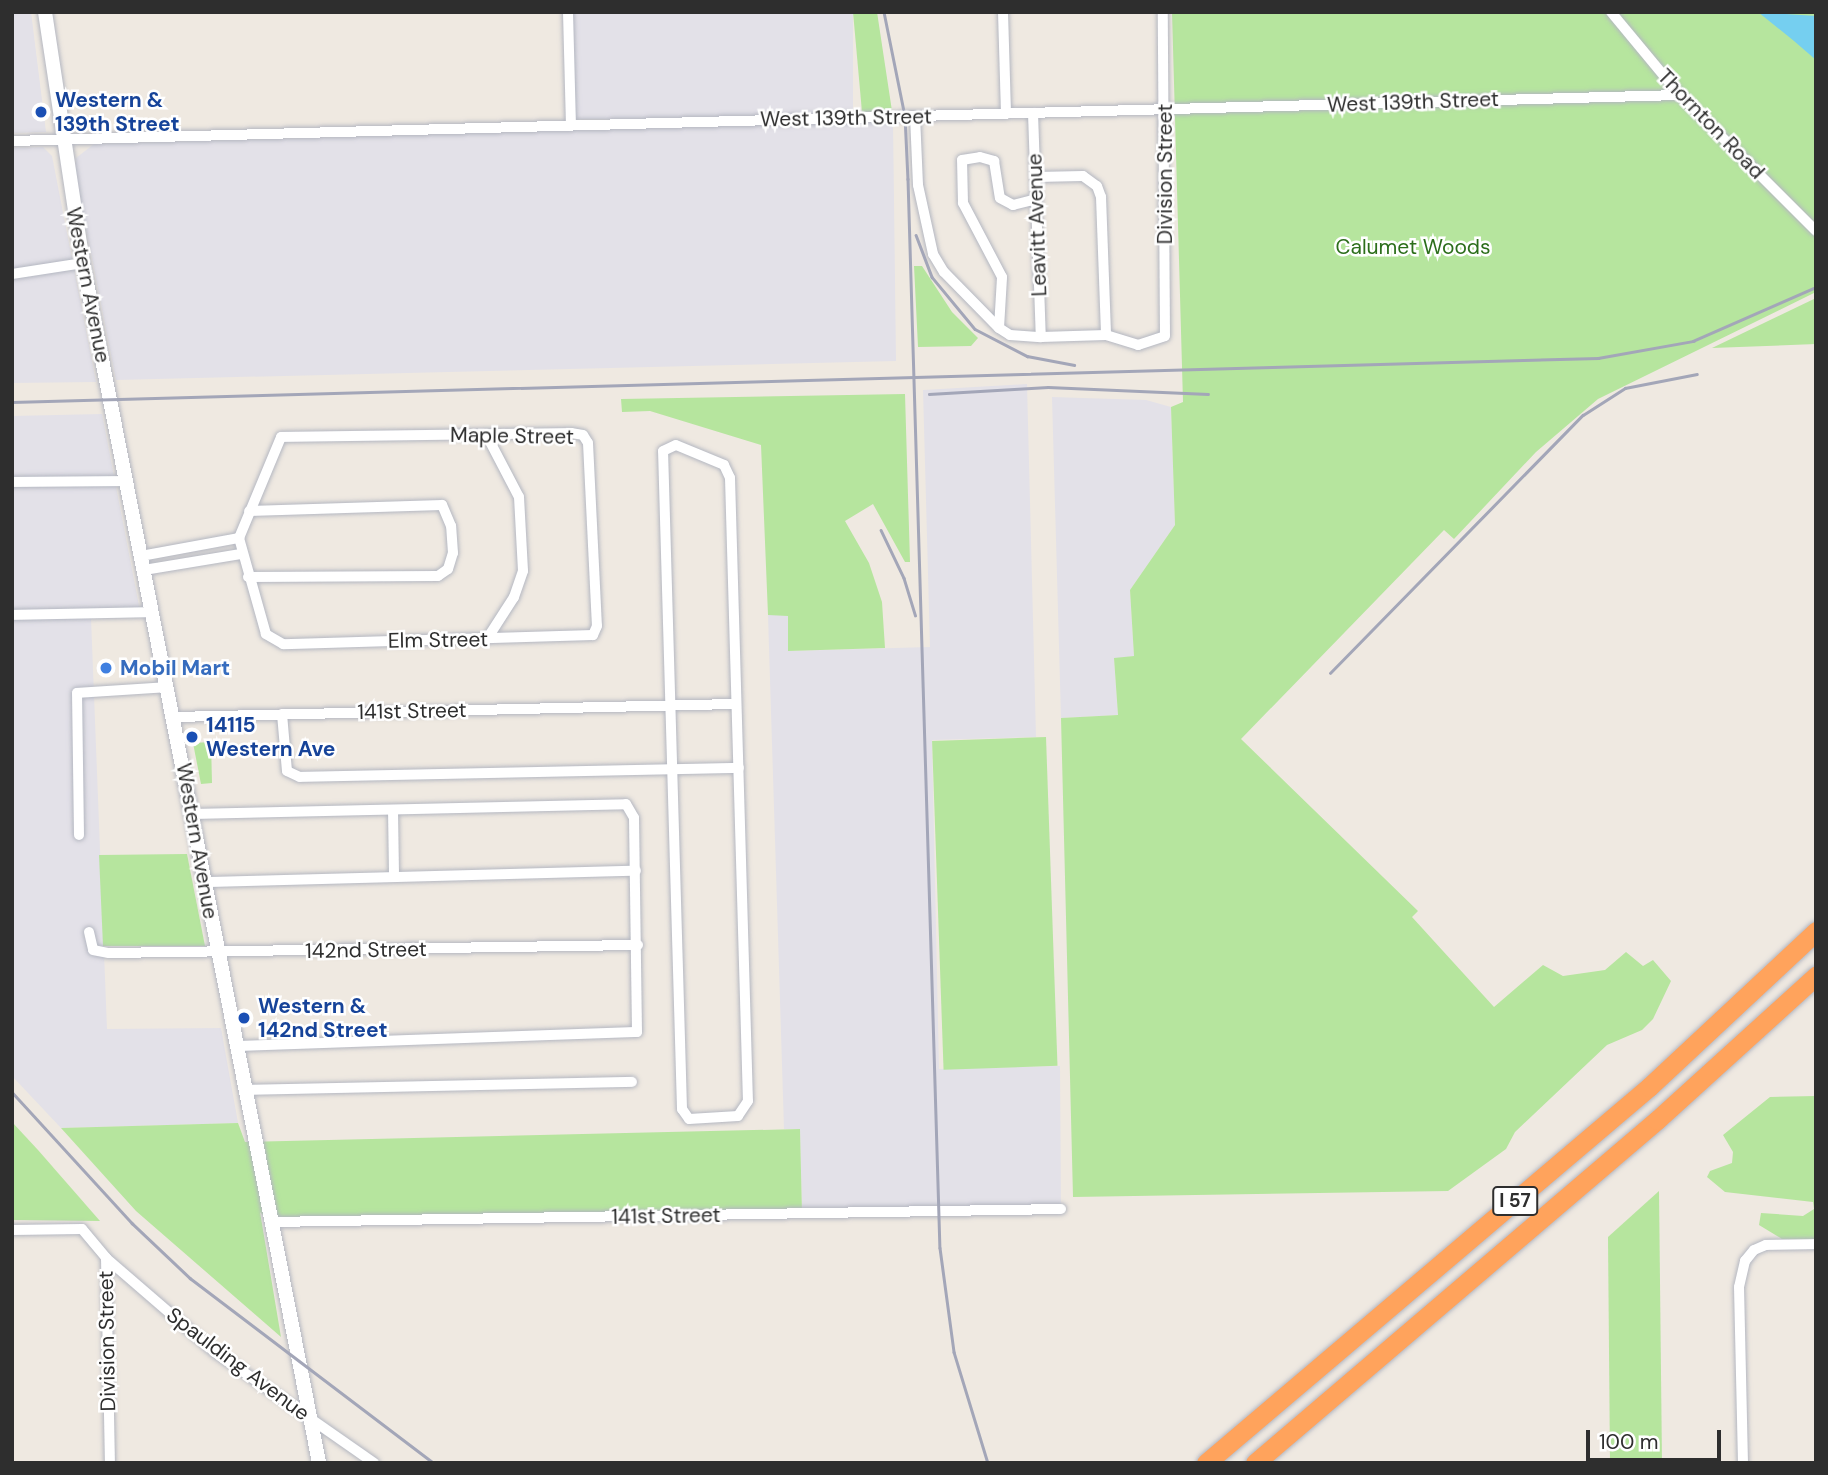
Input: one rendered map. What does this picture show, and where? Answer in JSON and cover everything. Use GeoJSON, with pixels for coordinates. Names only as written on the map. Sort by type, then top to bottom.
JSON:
{"type":"FeatureCollection","features":[{"type":"Feature","properties":{"kind":"highway","name":"I 57"},"geometry":{"type":"LineString","coordinates":[[1206,1463],[1650,1087],[1816,931]]}},
{"type":"Feature","properties":{"kind":"highway","name":"I 57"},"geometry":{"type":"LineString","coordinates":[[1255,1463],[1657,1120],[1816,976]]}},
{"type":"Feature","properties":{"kind":"main road","name":"Western Avenue"},"geometry":{"type":"LineString","coordinates":[[45,12],[62,140],[83,263],[319,1463]]}},
{"type":"Feature","properties":{"kind":"street"},"geometry":{"type":"LineString","coordinates":[[568,12],[571,123]]}},
{"type":"Feature","properties":{"kind":"street"},"geometry":{"type":"LineString","coordinates":[[1003,12],[1006,114]]}},
{"type":"Feature","properties":{"kind":"street","name":"Division Street"},"geometry":{"type":"LineString","coordinates":[[1106,335],[1138,345],[1165,336],[1163,12]]}},
{"type":"Feature","properties":{"kind":"street","name":"Thornton Road"},"geometry":{"type":"LineString","coordinates":[[1611,12],[1680,95],[1816,231]]}},
{"type":"Feature","properties":{"kind":"street","name":"West 139th Street"},"geometry":{"type":"LineString","coordinates":[[12,141],[571,123],[1680,95]]}},
{"type":"Feature","properties":{"kind":"street","name":"Leavitt Avenue"},"geometry":{"type":"LineString","coordinates":[[1033,113],[1041,337]]}},
{"type":"Feature","properties":{"kind":"street"},"geometry":{"type":"LineString","coordinates":[[915,116],[918,185],[933,254],[944,272],[999,328],[1010,335],[1106,335],[1101,197],[1097,186],[1083,176],[1036,177]]}},
{"type":"Feature","properties":{"kind":"street"},"geometry":{"type":"LineString","coordinates":[[999,328],[1002,277],[962,203],[962,160],[994,161],[1000,198],[1013,205],[1037,200]]}},
{"type":"Feature","properties":{"kind":"street"},"geometry":{"type":"LineString","coordinates":[[12,274],[83,263]]}},
{"type":"Feature","properties":{"kind":"street"},"geometry":{"type":"LineString","coordinates":[[486,434],[519,497],[523,570],[514,597],[487,639]]}},
{"type":"Feature","properties":{"kind":"street","name":"Maple Street"},"geometry":{"type":"LineString","coordinates":[[249,511],[281,437],[583,435],[588,443],[597,626],[593,635]]}},
{"type":"Feature","properties":{"kind":"street"},"geometry":{"type":"LineString","coordinates":[[676,445],[724,465],[730,478],[735,704],[748,1101],[738,1116],[689,1119],[682,1109],[663,451],[676,445]]}},
{"type":"Feature","properties":{"kind":"street"},"geometry":{"type":"LineString","coordinates":[[12,482],[126,481]]}},
{"type":"Feature","properties":{"kind":"street"},"geometry":{"type":"LineString","coordinates":[[442,505],[451,526],[453,553],[448,569],[438,576],[248,577],[239,538],[249,511],[442,505]]}},
{"type":"Feature","properties":{"kind":"street"},"geometry":{"type":"LineString","coordinates":[[143,563],[239,538]]}},
{"type":"Feature","properties":{"kind":"street"},"geometry":{"type":"LineString","coordinates":[[143,563],[241,554]]}},
{"type":"Feature","properties":{"kind":"street","name":"Elm Street"},"geometry":{"type":"LineString","coordinates":[[248,577],[266,634],[283,644],[593,635]]}},
{"type":"Feature","properties":{"kind":"street"},"geometry":{"type":"LineString","coordinates":[[12,615],[153,612]]}},
{"type":"Feature","properties":{"kind":"street"},"geometry":{"type":"LineString","coordinates":[[79,835],[77,693],[168,687]]}},
{"type":"Feature","properties":{"kind":"street","name":"141st Street"},"geometry":{"type":"LineString","coordinates":[[174,716],[735,704]]}},
{"type":"Feature","properties":{"kind":"street"},"geometry":{"type":"LineString","coordinates":[[282,714],[287,771],[300,777],[739,768]]}},
{"type":"Feature","properties":{"kind":"street"},"geometry":{"type":"LineString","coordinates":[[192,814],[626,804],[634,818],[640,1027],[632,1034],[236,1046]]}},
{"type":"Feature","properties":{"kind":"street"},"geometry":{"type":"LineString","coordinates":[[393,810],[394,876]]}},
{"type":"Feature","properties":{"kind":"street"},"geometry":{"type":"LineString","coordinates":[[205,882],[636,871]]}},
{"type":"Feature","properties":{"kind":"street","name":"142nd Street"},"geometry":{"type":"LineString","coordinates":[[89,932],[93,950],[217,953],[638,945]]}},
{"type":"Feature","properties":{"kind":"street"},"geometry":{"type":"LineString","coordinates":[[245,1090],[632,1082]]}},
{"type":"Feature","properties":{"kind":"street","name":"141st Street"},"geometry":{"type":"LineString","coordinates":[[270,1222],[1061,1209]]}},
{"type":"Feature","properties":{"kind":"street","name":"Division Street"},"geometry":{"type":"LineString","coordinates":[[12,1230],[82,1229],[106,1258],[110,1463]]}},
{"type":"Feature","properties":{"kind":"street"},"geometry":{"type":"LineString","coordinates":[[1743,1463],[1739,1287],[1745,1261],[1754,1250],[1773,1244],[1816,1244]]}},
{"type":"Feature","properties":{"kind":"street","name":"Spaulding Avenue"},"geometry":{"type":"LineString","coordinates":[[106,1258],[215,1352],[374,1463]]}},
{"type":"Feature","properties":{"kind":"shaded area"},"geometry":{"type":"Polygon","coordinates":[[[12,12],[31,12],[46,132],[12,133],[12,12]]]}},
{"type":"Feature","properties":{"kind":"shaded area"},"geometry":{"type":"Polygon","coordinates":[[[573,12],[853,12],[853,119],[573,119],[573,12]]]}},
{"type":"Feature","properties":{"kind":"shaded area"},"geometry":{"type":"Polygon","coordinates":[[[893,121],[896,361],[116,380],[75,172],[76,158],[94,144],[893,121]]]}},
{"type":"Feature","properties":{"kind":"shaded area"},"geometry":{"type":"Polygon","coordinates":[[[43,147],[52,156],[96,382],[12,383],[12,148],[43,147]]]}},
{"type":"Feature","properties":{"kind":"shaded area"},"geometry":{"type":"Polygon","coordinates":[[[1027,384],[1036,737],[932,740],[939,1069],[1060,1066],[1061,1209],[802,1214],[800,1129],[784,1129],[768,615],[788,615],[789,651],[930,647],[923,390],[1027,384]]]}},
{"type":"Feature","properties":{"kind":"shaded area"},"geometry":{"type":"Polygon","coordinates":[[[1052,397],[1146,400],[1171,407],[1175,525],[1130,590],[1134,656],[1114,659],[1118,715],[1061,718],[1052,397]]]}},
{"type":"Feature","properties":{"kind":"shaded area"},"geometry":{"type":"Polygon","coordinates":[[[102,414],[141,616],[91,618],[107,1029],[221,1028],[238,1123],[61,1128],[12,1076],[12,416],[102,414]]]}},
{"type":"Feature","properties":{"kind":"green space"},"geometry":{"type":"Polygon","coordinates":[[[853,12],[877,12],[892,111],[862,112],[853,12]]]}},
{"type":"Feature","properties":{"kind":"green space","name":"Calumet Woods"},"geometry":{"type":"Polygon","coordinates":[[[1172,12],[1816,12],[1816,292],[1598,399],[1536,452],[1454,539],[1444,530],[1241,739],[1418,911],[1412,917],[1494,1007],[1543,965],[1563,976],[1605,970],[1626,952],[1643,966],[1653,960],[1671,981],[1653,1019],[1642,1030],[1607,1045],[1515,1132],[1506,1149],[1448,1191],[1073,1197],[1061,718],[1118,715],[1114,658],[1134,656],[1130,590],[1175,525],[1171,407],[1183,402],[1172,12]]]}},
{"type":"Feature","properties":{"kind":"green space"},"geometry":{"type":"Polygon","coordinates":[[[914,266],[922,266],[952,312],[978,338],[971,346],[918,347],[914,266]]]}},
{"type":"Feature","properties":{"kind":"green space"},"geometry":{"type":"Polygon","coordinates":[[[1816,298],[1816,344],[1712,348],[1816,298]]]}},
{"type":"Feature","properties":{"kind":"green space"},"geometry":{"type":"Polygon","coordinates":[[[905,394],[910,562],[905,562],[873,504],[845,521],[869,563],[882,602],[885,648],[788,651],[788,616],[768,615],[761,445],[650,411],[622,412],[621,399],[905,394]]]}},
{"type":"Feature","properties":{"kind":"green space"},"geometry":{"type":"Polygon","coordinates":[[[1046,737],[1057,1066],[944,1070],[932,741],[1046,737]]]}},
{"type":"Feature","properties":{"kind":"green space"},"geometry":{"type":"Polygon","coordinates":[[[211,742],[212,783],[201,784],[193,743],[211,742]]]}},
{"type":"Feature","properties":{"kind":"green space"},"geometry":{"type":"Polygon","coordinates":[[[187,854],[205,946],[103,946],[99,855],[187,854]]]}},
{"type":"Feature","properties":{"kind":"green space"},"geometry":{"type":"Polygon","coordinates":[[[1816,1096],[1816,1241],[1782,1239],[1759,1225],[1761,1213],[1803,1216],[1814,1209],[1813,1202],[1725,1192],[1707,1177],[1710,1171],[1732,1163],[1733,1152],[1723,1135],[1770,1097],[1816,1096]]]}},
{"type":"Feature","properties":{"kind":"green space"},"geometry":{"type":"Polygon","coordinates":[[[12,1122],[38,1150],[100,1221],[12,1220],[12,1122]]]}},
{"type":"Feature","properties":{"kind":"green space"},"geometry":{"type":"Polygon","coordinates":[[[238,1123],[245,1142],[800,1129],[802,1214],[270,1222],[260,1212],[281,1337],[136,1211],[61,1128],[238,1123]]]}},
{"type":"Feature","properties":{"kind":"green space"},"geometry":{"type":"Polygon","coordinates":[[[1659,1191],[1662,1463],[1610,1463],[1608,1237],[1659,1191]]]}},
{"type":"Feature","properties":{"kind":"water"},"geometry":{"type":"Polygon","coordinates":[[[1758,12],[1816,16],[1816,60],[1794,41],[1758,12]]]}},
{"type":"Feature","properties":{"kind":"railway"},"geometry":{"type":"LineString","coordinates":[[884,12],[905,116],[908,179],[940,1248],[954,1352],[988,1463]]}},
{"type":"Feature","properties":{"kind":"railway"},"geometry":{"type":"LineString","coordinates":[[916,235],[932,277],[975,329],[1027,356],[1074,365]]}},
{"type":"Feature","properties":{"kind":"railway"},"geometry":{"type":"LineString","coordinates":[[12,402],[1598,358],[1693,341],[1816,287]]}},
{"type":"Feature","properties":{"kind":"railway"},"geometry":{"type":"LineString","coordinates":[[1330,673],[1583,415],[1625,388],[1697,374]]}},
{"type":"Feature","properties":{"kind":"railway"},"geometry":{"type":"LineString","coordinates":[[929,394],[1048,387],[1208,394]]}},
{"type":"Feature","properties":{"kind":"railway"},"geometry":{"type":"LineString","coordinates":[[881,530],[904,578],[915,615]]}},
{"type":"Feature","properties":{"kind":"railway"},"geometry":{"type":"LineString","coordinates":[[12,1092],[132,1223],[190,1278],[434,1463]]}},
{"type":"Feature","properties":{"kind":"place","name":"Western & 139th Street"},"geometry":{"type":"Point","coordinates":[41,112]}},
{"type":"Feature","properties":{"kind":"place","name":"Mobil Mart"},"geometry":{"type":"Point","coordinates":[106,668]}},
{"type":"Feature","properties":{"kind":"place","name":"14115 Western Ave"},"geometry":{"type":"Point","coordinates":[192,737]}},
{"type":"Feature","properties":{"kind":"place","name":"Western & 142nd Street"},"geometry":{"type":"Point","coordinates":[244,1018]}}]}
